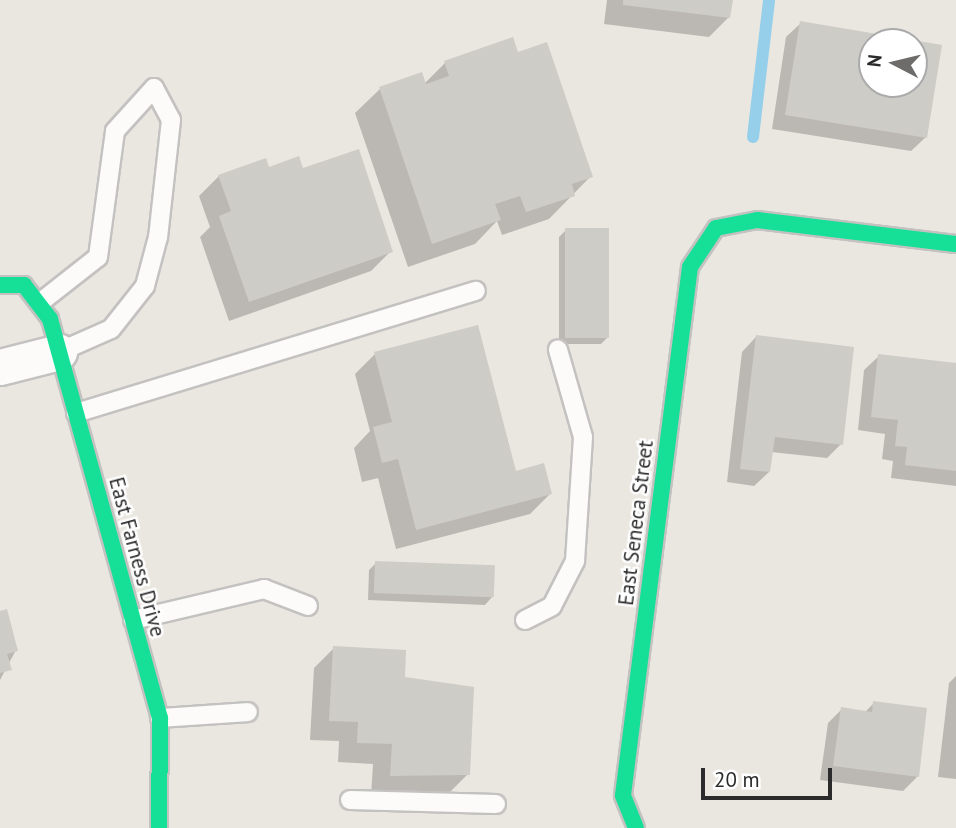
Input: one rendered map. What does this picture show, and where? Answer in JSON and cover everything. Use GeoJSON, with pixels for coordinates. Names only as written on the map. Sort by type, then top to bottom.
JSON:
{"type":"FeatureCollection","features":[{"type":"Feature","properties":{"kind":"street","name":"East Seneca Street"},"geometry":{"type":"LineString","coordinates":[[636,828],[623,795],[690,267],[716,228],[757,220],[956,244]]}},
{"type":"Feature","properties":{"kind":"street"},"geometry":{"type":"LineString","coordinates":[[0,285],[24,285],[42,301]]}},
{"type":"Feature","properties":{"kind":"street","name":"East Farness Drive"},"geometry":{"type":"LineString","coordinates":[[42,301],[59,352],[160,718],[159,828]]}},
{"type":"Feature","properties":{"kind":"street"},"geometry":{"type":"LineString","coordinates":[[0,367],[59,352]]}},
{"type":"Feature","properties":{"kind":"lane"},"geometry":{"type":"LineString","coordinates":[[42,301],[98,257],[115,131],[154,88],[171,120],[158,237],[145,286],[111,329],[59,352]]}},
{"type":"Feature","properties":{"kind":"lane"},"geometry":{"type":"LineString","coordinates":[[76,413],[476,291]]}},
{"type":"Feature","properties":{"kind":"lane"},"geometry":{"type":"LineString","coordinates":[[525,620],[552,606],[575,561],[583,437],[558,350]]}},
{"type":"Feature","properties":{"kind":"lane"},"geometry":{"type":"LineString","coordinates":[[133,620],[222,595],[264,589],[308,606]]}},
{"type":"Feature","properties":{"kind":"lane"},"geometry":{"type":"LineString","coordinates":[[160,718],[248,712]]}},
{"type":"Feature","properties":{"kind":"lane"},"geometry":{"type":"LineString","coordinates":[[350,800],[496,804]]}},
{"type":"Feature","properties":{"kind":"building"},"geometry":{"type":"Polygon","coordinates":[[[623,0],[733,0],[730,18],[623,5],[623,0]]]}},
{"type":"Feature","properties":{"kind":"building"},"geometry":{"type":"Polygon","coordinates":[[[800,21],[858,31],[858,98],[928,98],[928,43],[942,45],[927,138],[785,115],[800,21]]]}},
{"type":"Feature","properties":{"kind":"building"},"geometry":{"type":"Polygon","coordinates":[[[513,37],[518,52],[547,42],[593,177],[572,184],[575,196],[526,212],[520,196],[495,204],[501,220],[432,244],[379,87],[422,72],[426,84],[449,76],[444,61],[513,37]]]}},
{"type":"Feature","properties":{"kind":"building"},"geometry":{"type":"Polygon","coordinates":[[[359,149],[393,252],[249,302],[219,216],[231,211],[218,175],[266,158],[269,167],[299,156],[303,168],[359,149]]]}},
{"type":"Feature","properties":{"kind":"building"},"geometry":{"type":"Polygon","coordinates":[[[565,228],[609,228],[609,338],[565,338],[565,228]]]}},
{"type":"Feature","properties":{"kind":"building"},"geometry":{"type":"Polygon","coordinates":[[[478,325],[516,471],[544,463],[552,494],[416,530],[398,459],[382,463],[373,427],[392,422],[374,352],[478,325]]]}},
{"type":"Feature","properties":{"kind":"building"},"geometry":{"type":"Polygon","coordinates":[[[756,335],[854,347],[843,445],[775,437],[770,472],[740,469],[756,335]]]}},
{"type":"Feature","properties":{"kind":"building"},"geometry":{"type":"Polygon","coordinates":[[[878,354],[956,363],[956,471],[905,465],[907,447],[895,446],[898,420],[871,417],[878,354]]]}},
{"type":"Feature","properties":{"kind":"building"},"geometry":{"type":"Polygon","coordinates":[[[375,561],[495,565],[494,597],[374,593],[375,561]]]}},
{"type":"Feature","properties":{"kind":"building"},"geometry":{"type":"Polygon","coordinates":[[[7,609],[18,651],[7,654],[12,670],[0,673],[0,611],[7,609]]]}},
{"type":"Feature","properties":{"kind":"building"},"geometry":{"type":"Polygon","coordinates":[[[333,646],[406,650],[405,677],[474,687],[470,775],[390,776],[392,744],[357,743],[358,722],[329,721],[333,646]]]}},
{"type":"Feature","properties":{"kind":"building"},"geometry":{"type":"Polygon","coordinates":[[[873,701],[927,708],[919,777],[833,766],[841,707],[872,712],[873,701]]]}},
{"type":"Feature","properties":{"kind":"waterway"},"geometry":{"type":"LineString","coordinates":[[753,137],[769,0]]}},
{"type":"Feature","properties":{"kind":"traffic: fast"},"geometry":{"type":"LineString","coordinates":[[636,828],[623,795],[690,267],[716,228],[757,220],[956,244]]}},
{"type":"Feature","properties":{"kind":"traffic: fast"},"geometry":{"type":"LineString","coordinates":[[0,285],[24,285],[50,319],[160,718],[159,828]]}}]}
